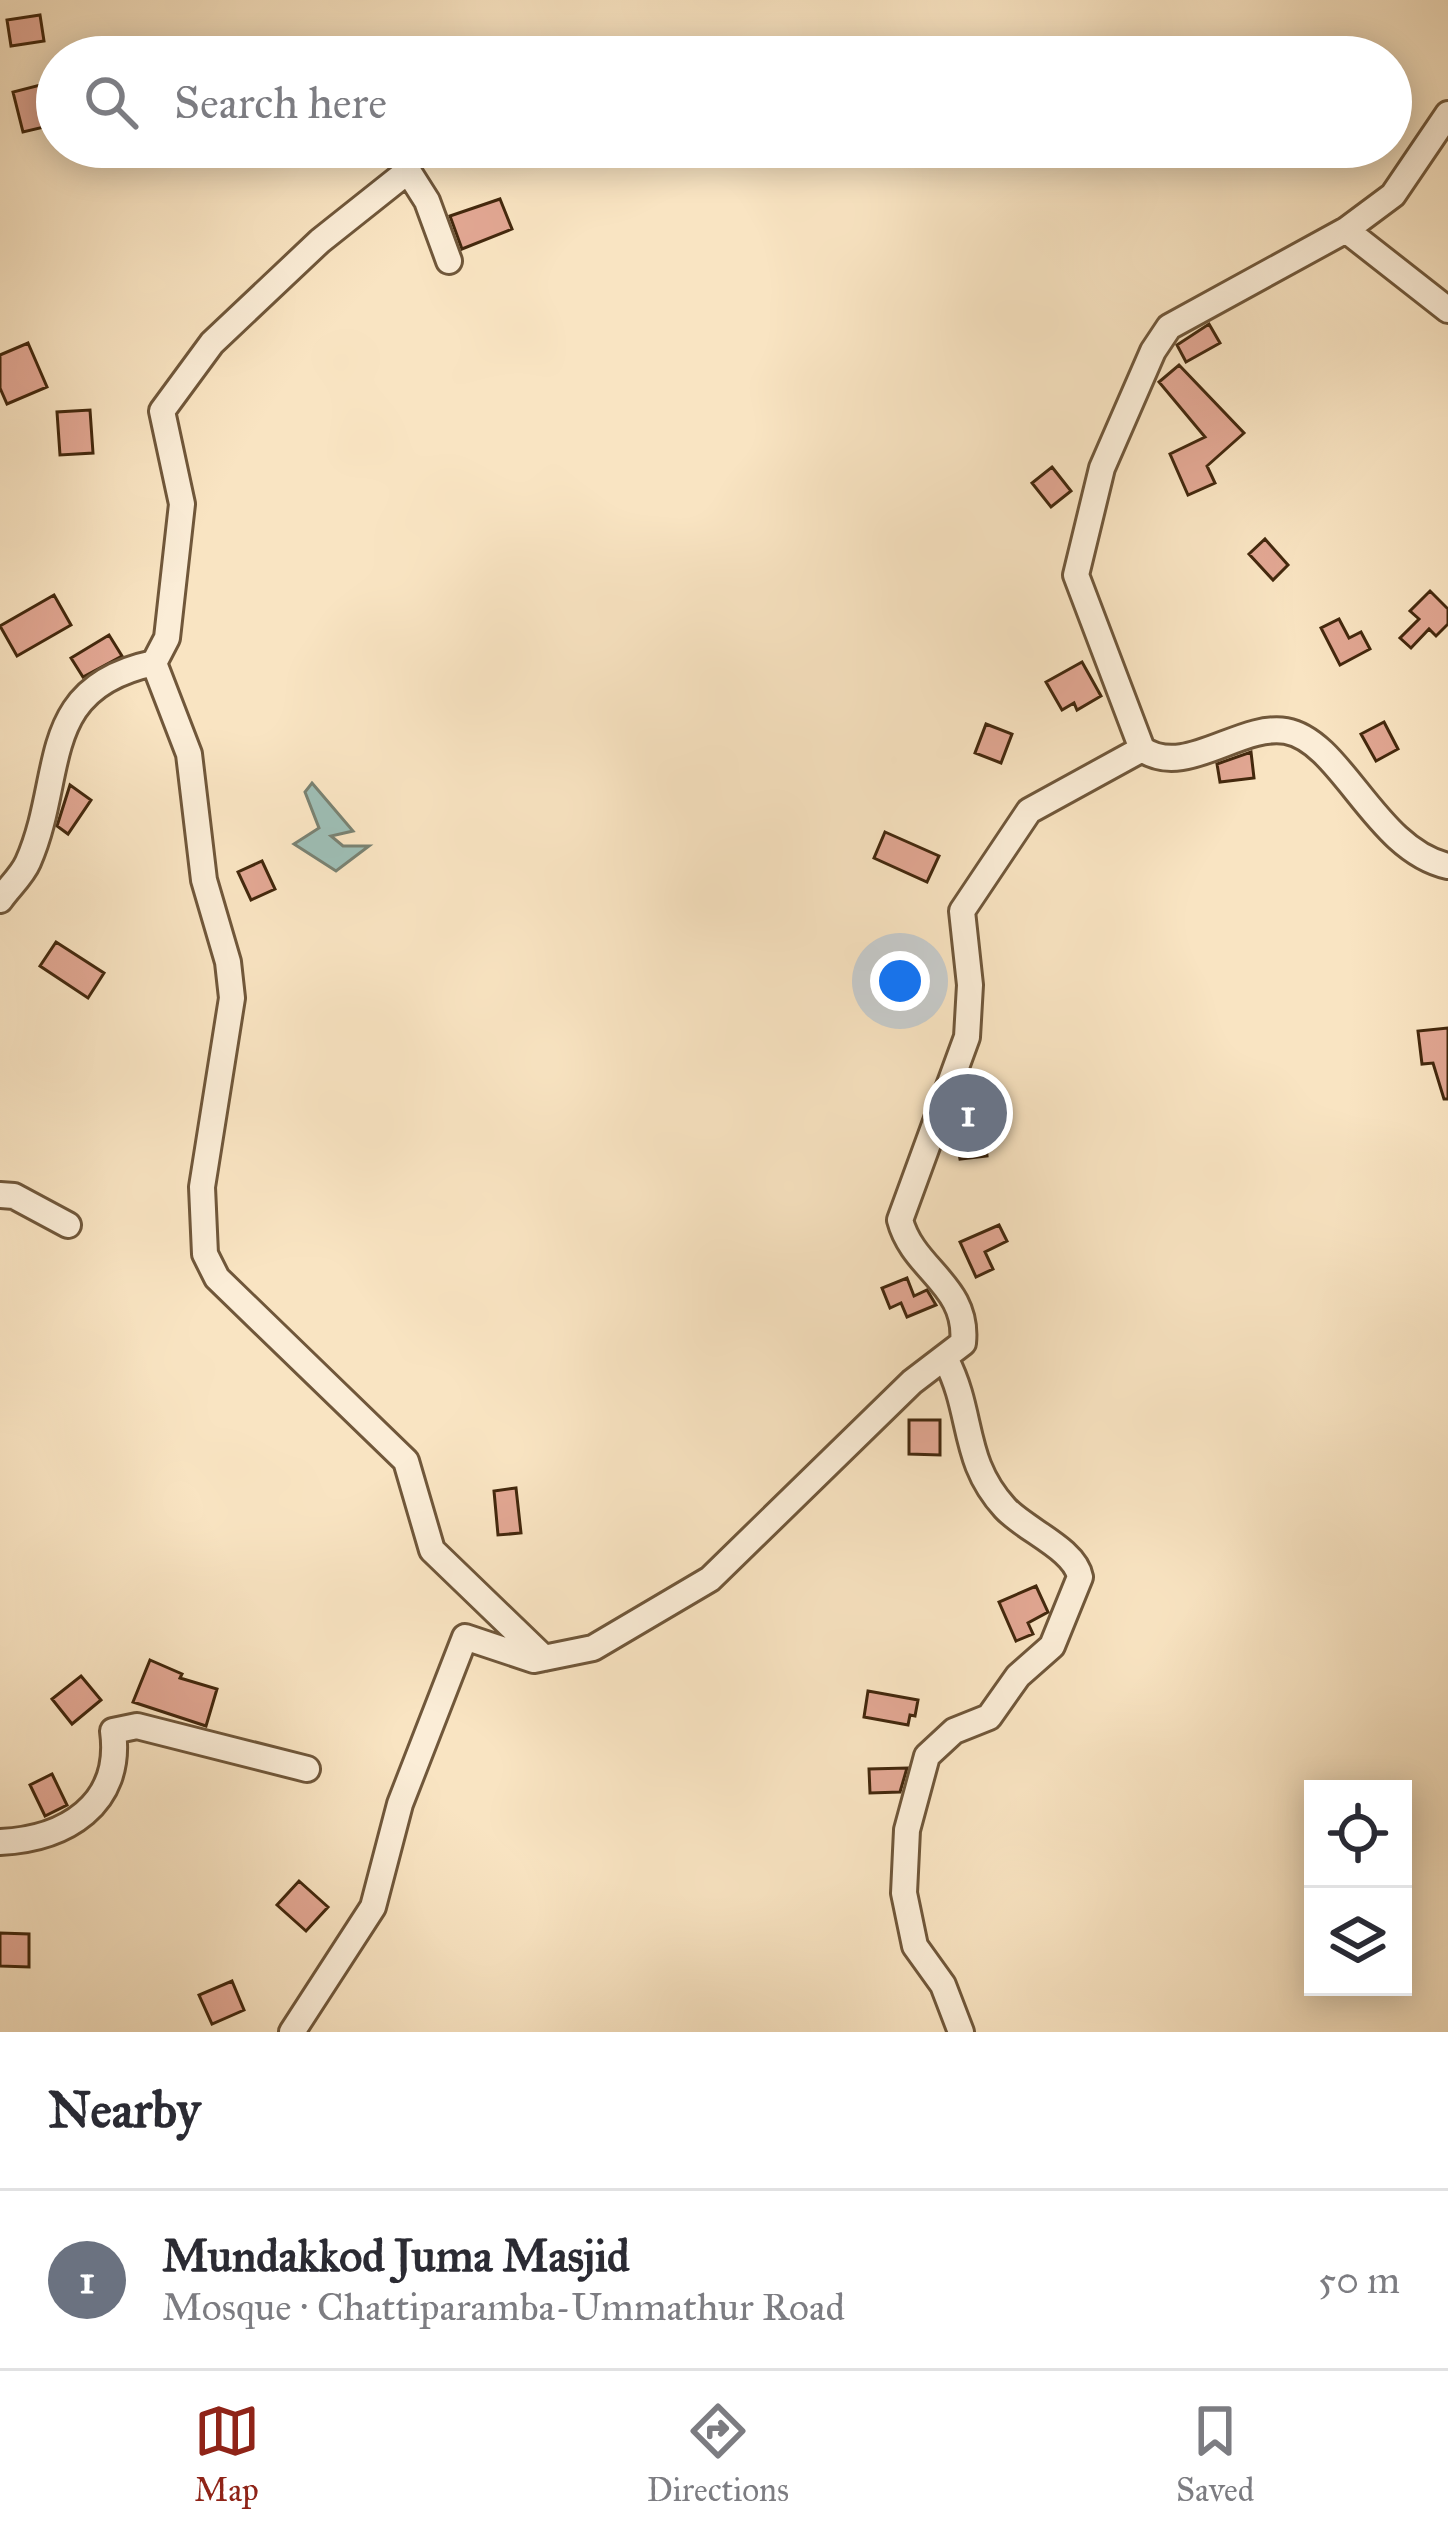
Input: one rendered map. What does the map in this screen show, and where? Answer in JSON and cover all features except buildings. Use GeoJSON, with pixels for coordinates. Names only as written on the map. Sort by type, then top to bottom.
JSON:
{"type":"FeatureCollection","features":[{"type":"Feature","properties":{"kind":"street"},"geometry":{"type":"LineString","coordinates":[[1412,167],[1448,114]]}},
{"type":"Feature","properties":{"kind":"street"},"geometry":{"type":"LineString","coordinates":[[1411,168],[1393,195],[1346,230],[1169,327],[1153,351],[1102,468],[1076,575],[1142,749],[1162,757],[1177,756],[1261,731],[1290,731],[1316,748],[1408,852],[1448,866]]}},
{"type":"Feature","properties":{"kind":"street"},"geometry":{"type":"LineString","coordinates":[[449,261],[427,201],[408,170],[320,242],[212,343],[162,411],[182,504],[167,638],[154,664],[189,754],[204,880],[228,962],[232,998],[202,1187],[205,1254],[217,1279],[406,1461],[432,1550],[544,1658]]}},
{"type":"Feature","properties":{"kind":"street"},"geometry":{"type":"LineString","coordinates":[[1346,230],[1448,310]]}},
{"type":"Feature","properties":{"kind":"street"},"geometry":{"type":"LineString","coordinates":[[0,900],[27,863],[46,783],[73,712],[94,685],[121,670],[154,664]]}},
{"type":"Feature","properties":{"kind":"street"},"geometry":{"type":"LineString","coordinates":[[292,2032],[373,1907],[400,1804],[465,1636],[534,1660],[593,1648],[710,1579],[912,1382],[963,1343],[960,1305],[946,1282],[906,1243],[900,1220],[967,1037],[970,985],[962,911],[1029,811],[1142,749]]}},
{"type":"Feature","properties":{"kind":"street"},"geometry":{"type":"LineString","coordinates":[[0,1195],[14,1196],[68,1225]]}},
{"type":"Feature","properties":{"kind":"street"},"geometry":{"type":"LineString","coordinates":[[946,1360],[964,1397],[972,1460],[989,1488],[1030,1533],[1072,1559],[1079,1577],[1052,1646],[1018,1676],[989,1717],[954,1731],[927,1756],[907,1830],[902,1867],[909,1923],[961,2032]]}},
{"type":"Feature","properties":{"kind":"street"},"geometry":{"type":"LineString","coordinates":[[0,1842],[53,1837],[88,1811],[107,1781],[116,1751],[113,1731],[137,1726],[307,1769]]}},
{"type":"Feature","properties":{"kind":"water"},"geometry":{"type":"Polygon","coordinates":[[[312,783],[353,831],[331,836],[343,846],[369,846],[336,871],[294,844],[319,828],[305,792],[312,783]]]}},
{"type":"Feature","properties":{"kind":"place","name":"Mundakkod Juma Masjid"},"geometry":{"type":"Point","coordinates":[968,1113]}}]}
